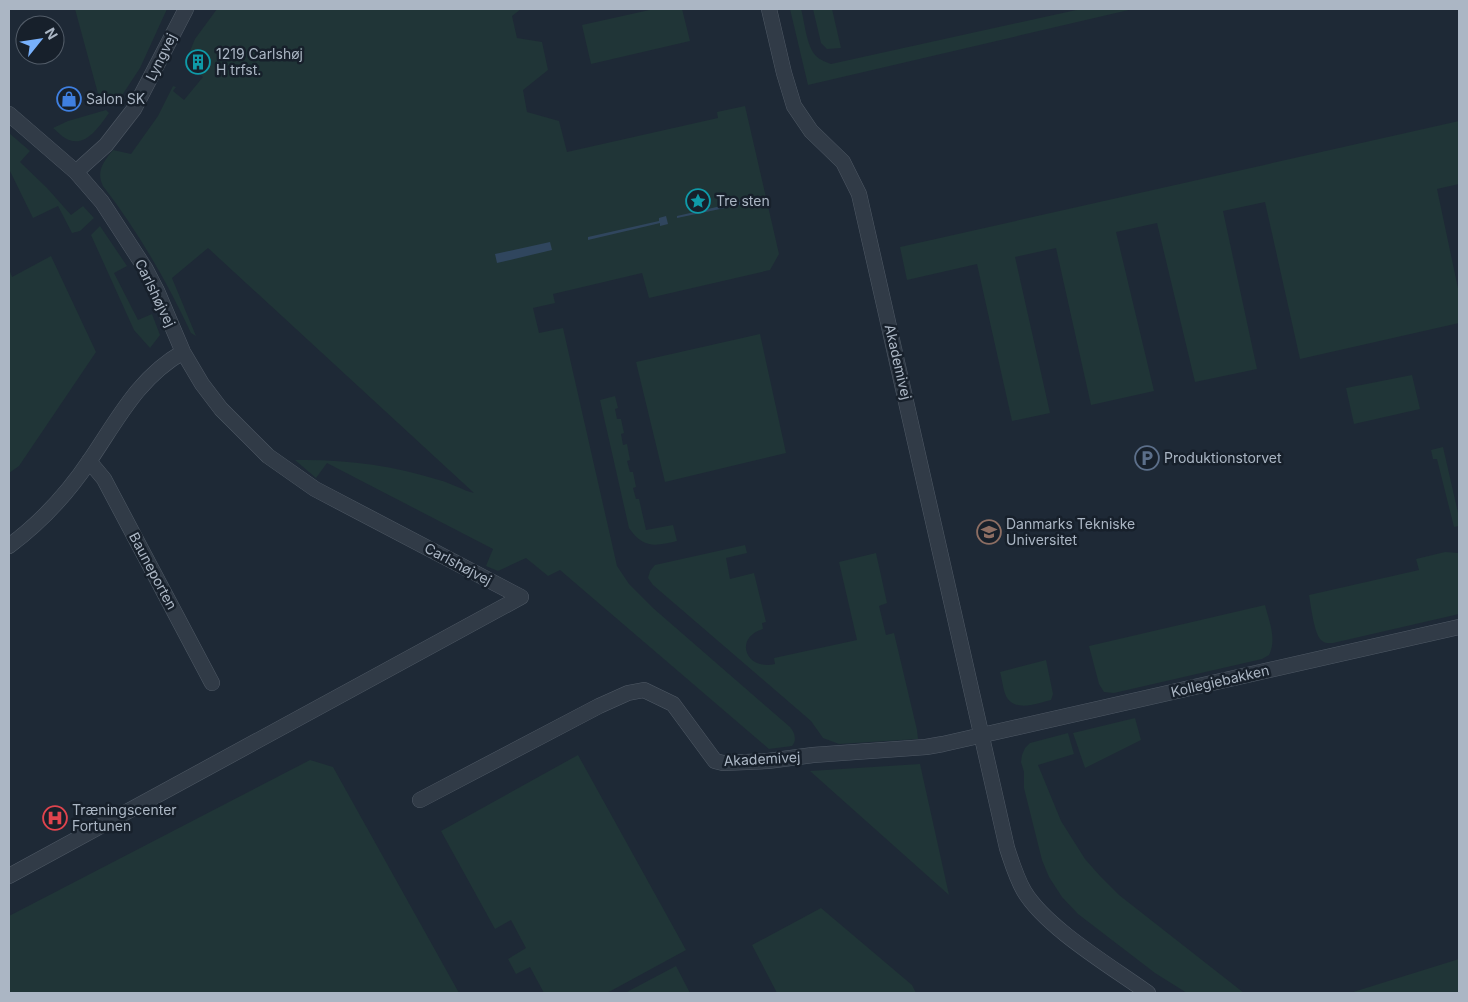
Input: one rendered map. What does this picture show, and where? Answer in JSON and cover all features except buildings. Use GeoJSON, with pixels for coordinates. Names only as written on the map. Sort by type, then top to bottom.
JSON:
{"type":"FeatureCollection","features":[{"type":"Feature","properties":{"kind":"street","name":"Lyngvej"},"geometry":{"type":"LineString","coordinates":[[76,172],[106,145],[134,109],[186,9]]}},
{"type":"Feature","properties":{"kind":"street","name":"Akademivej"},"geometry":{"type":"LineString","coordinates":[[769,9],[789,95],[794,106],[811,131],[843,162],[859,194],[1014,872],[1025,892],[1041,912],[1068,935],[1148,993]]}},
{"type":"Feature","properties":{"kind":"street","name":"Carlshøjvej"},"geometry":{"type":"LineString","coordinates":[[9,114],[76,172],[102,202],[145,268],[183,352],[202,384],[222,409],[268,456],[315,489],[521,597],[9,876]]}},
{"type":"Feature","properties":{"kind":"street"},"geometry":{"type":"LineString","coordinates":[[9,546],[55,504],[89,462],[137,389],[159,368],[183,352]]}},
{"type":"Feature","properties":{"kind":"street","name":"Bauneporten"},"geometry":{"type":"LineString","coordinates":[[89,462],[104,479],[212,683]]}},
{"type":"Feature","properties":{"kind":"street","name":"Kollegiebakken"},"geometry":{"type":"LineString","coordinates":[[982,736],[1459,627]]}},
{"type":"Feature","properties":{"kind":"street","name":"Akademivej"},"geometry":{"type":"LineString","coordinates":[[420,800],[598,706],[628,693],[644,690],[673,704],[715,761],[723,763],[768,761],[813,755],[926,747],[982,736]]}},
{"type":"Feature","properties":{"kind":"green space"},"geometry":{"type":"Polygon","coordinates":[[[75,9],[167,9],[140,68],[117,103],[100,101],[75,9]]]}},
{"type":"Feature","properties":{"kind":"green space"},"geometry":{"type":"Polygon","coordinates":[[[217,9],[521,9],[512,16],[517,38],[542,42],[548,70],[523,90],[527,112],[559,121],[567,152],[718,118],[717,112],[745,106],[779,254],[770,270],[649,298],[642,273],[553,294],[555,303],[533,308],[539,333],[563,328],[617,566],[629,584],[653,608],[790,727],[795,736],[792,746],[769,749],[560,570],[548,576],[526,558],[498,571],[486,566],[493,549],[327,463],[316,478],[295,460],[349,462],[403,470],[443,481],[474,493],[208,248],[172,278],[196,336],[191,333],[151,257],[103,186],[100,172],[113,150],[131,154],[158,116],[173,86],[176,87],[173,91],[184,100],[203,77],[197,72],[208,59],[200,53],[189,66],[185,63],[195,39],[217,9]]]}},
{"type":"Feature","properties":{"kind":"green space"},"geometry":{"type":"Polygon","coordinates":[[[654,9],[682,9],[690,41],[591,64],[582,25],[654,9]]]}},
{"type":"Feature","properties":{"kind":"green space"},"geometry":{"type":"Polygon","coordinates":[[[790,9],[801,9],[808,40],[813,51],[819,59],[831,64],[1081,9],[1133,9],[808,85],[790,9]]]}},
{"type":"Feature","properties":{"kind":"green space"},"geometry":{"type":"Polygon","coordinates":[[[813,9],[832,9],[841,48],[827,49],[821,43],[813,9]]]}},
{"type":"Feature","properties":{"kind":"green space"},"geometry":{"type":"Polygon","coordinates":[[[106,110],[109,113],[101,123],[92,134],[82,140],[67,139],[53,128],[68,121],[106,110]]]}},
{"type":"Feature","properties":{"kind":"green space"},"geometry":{"type":"Polygon","coordinates":[[[1459,121],[1459,184],[1437,189],[1459,293],[1459,323],[1300,359],[1265,202],[1223,211],[1257,369],[1195,382],[1157,223],[1116,232],[1154,391],[1091,405],[1056,248],[1015,257],[1050,413],[1012,421],[977,264],[907,280],[900,247],[1459,121]]]}},
{"type":"Feature","properties":{"kind":"green space"},"geometry":{"type":"Polygon","coordinates":[[[9,133],[30,151],[20,162],[71,215],[83,206],[94,218],[80,231],[72,233],[58,206],[33,218],[9,169],[9,133]]]}},
{"type":"Feature","properties":{"kind":"green space"},"geometry":{"type":"Polygon","coordinates":[[[100,226],[127,266],[114,273],[138,320],[152,314],[160,335],[150,348],[134,330],[91,235],[100,226]]]}},
{"type":"Feature","properties":{"kind":"green space"},"geometry":{"type":"Polygon","coordinates":[[[51,256],[96,352],[19,466],[9,473],[9,269],[12,277],[51,256]]]}},
{"type":"Feature","properties":{"kind":"green space"},"geometry":{"type":"Polygon","coordinates":[[[760,334],[786,453],[665,482],[636,362],[760,334]]]}},
{"type":"Feature","properties":{"kind":"green space"},"geometry":{"type":"Polygon","coordinates":[[[1412,375],[1420,409],[1354,424],[1346,388],[1412,375]]]}},
{"type":"Feature","properties":{"kind":"green space"},"geometry":{"type":"Polygon","coordinates":[[[615,396],[618,408],[615,409],[617,419],[621,419],[624,433],[621,434],[623,445],[627,444],[630,460],[627,461],[630,472],[633,472],[636,487],[633,488],[636,499],[639,499],[646,530],[673,525],[677,541],[656,545],[645,543],[639,540],[629,528],[600,400],[615,396]]]}},
{"type":"Feature","properties":{"kind":"green space"},"geometry":{"type":"Polygon","coordinates":[[[1443,447],[1459,517],[1459,526],[1454,527],[1437,459],[1433,459],[1431,450],[1443,447]]]}},
{"type":"Feature","properties":{"kind":"green space"},"geometry":{"type":"Polygon","coordinates":[[[745,545],[747,553],[726,558],[730,579],[754,573],[766,622],[762,623],[763,629],[754,633],[748,639],[746,646],[751,658],[757,663],[765,665],[775,664],[774,658],[857,640],[839,562],[876,553],[887,603],[879,606],[886,635],[894,633],[918,739],[839,744],[823,738],[811,721],[653,585],[648,578],[650,571],[655,565],[745,545]]]}},
{"type":"Feature","properties":{"kind":"green space"},"geometry":{"type":"Polygon","coordinates":[[[1445,552],[1459,553],[1459,614],[1333,643],[1321,640],[1316,632],[1309,595],[1419,570],[1416,559],[1445,552]]]}},
{"type":"Feature","properties":{"kind":"green space"},"geometry":{"type":"Polygon","coordinates":[[[1265,605],[1272,630],[1272,643],[1269,655],[1262,659],[1114,693],[1104,692],[1099,684],[1089,646],[1265,605]]]}},
{"type":"Feature","properties":{"kind":"green space"},"geometry":{"type":"Polygon","coordinates":[[[1046,660],[1053,694],[1051,700],[1027,706],[1021,706],[1010,701],[1006,696],[1000,672],[1046,660]]]}},
{"type":"Feature","properties":{"kind":"green space"},"geometry":{"type":"Polygon","coordinates":[[[1135,718],[1141,740],[1085,768],[1073,733],[1135,718]]]}},
{"type":"Feature","properties":{"kind":"green space"},"geometry":{"type":"Polygon","coordinates":[[[1068,733],[1074,754],[1038,765],[1061,821],[1085,859],[1119,895],[1244,993],[1187,993],[1155,973],[1078,914],[1062,897],[1049,877],[1042,860],[1024,788],[1024,772],[1021,762],[1025,748],[1030,743],[1068,733]]]}},
{"type":"Feature","properties":{"kind":"green space"},"geometry":{"type":"Polygon","coordinates":[[[578,755],[686,950],[607,993],[544,993],[530,967],[516,974],[508,959],[526,948],[511,920],[495,929],[441,831],[578,755]]]}},
{"type":"Feature","properties":{"kind":"green space"},"geometry":{"type":"Polygon","coordinates":[[[310,760],[333,767],[459,993],[9,993],[9,916],[310,760]]]}},
{"type":"Feature","properties":{"kind":"green space"},"geometry":{"type":"Polygon","coordinates":[[[920,764],[949,895],[810,771],[920,764]]]}},
{"type":"Feature","properties":{"kind":"green space"},"geometry":{"type":"Polygon","coordinates":[[[821,908],[912,985],[916,993],[777,993],[752,945],[821,908]]]}},
{"type":"Feature","properties":{"kind":"green space"},"geometry":{"type":"Polygon","coordinates":[[[1459,959],[1459,993],[1350,993],[1459,959]]]}},
{"type":"Feature","properties":{"kind":"green space"},"geometry":{"type":"Polygon","coordinates":[[[676,966],[690,993],[625,993],[676,966]]]}},
{"type":"Feature","properties":{"kind":"water"},"geometry":{"type":"Polygon","coordinates":[[[751,197],[752,205],[745,207],[744,204],[677,218],[677,216],[743,201],[743,198],[751,197]]]}},
{"type":"Feature","properties":{"kind":"water"},"geometry":{"type":"Polygon","coordinates":[[[666,216],[668,224],[660,226],[660,223],[588,240],[588,237],[659,221],[659,218],[666,216]]]}},
{"type":"Feature","properties":{"kind":"water"},"geometry":{"type":"Polygon","coordinates":[[[550,242],[552,250],[497,263],[495,254],[550,242]]]}},
{"type":"Feature","properties":{"kind":"place","name":"1219 Carlshøj H trfst."},"geometry":{"type":"Point","coordinates":[198,62]}},
{"type":"Feature","properties":{"kind":"place","name":"Salon SK"},"geometry":{"type":"Point","coordinates":[69,99]}},
{"type":"Feature","properties":{"kind":"place","name":"Tre sten"},"geometry":{"type":"Point","coordinates":[698,201]}},
{"type":"Feature","properties":{"kind":"place","name":"Produktionstorvet"},"geometry":{"type":"Point","coordinates":[1147,458]}},
{"type":"Feature","properties":{"kind":"place","name":"Danmarks Tekniske Universitet"},"geometry":{"type":"Point","coordinates":[989,532]}},
{"type":"Feature","properties":{"kind":"place","name":"Træningscenter Fortunen"},"geometry":{"type":"Point","coordinates":[55,818]}}]}
